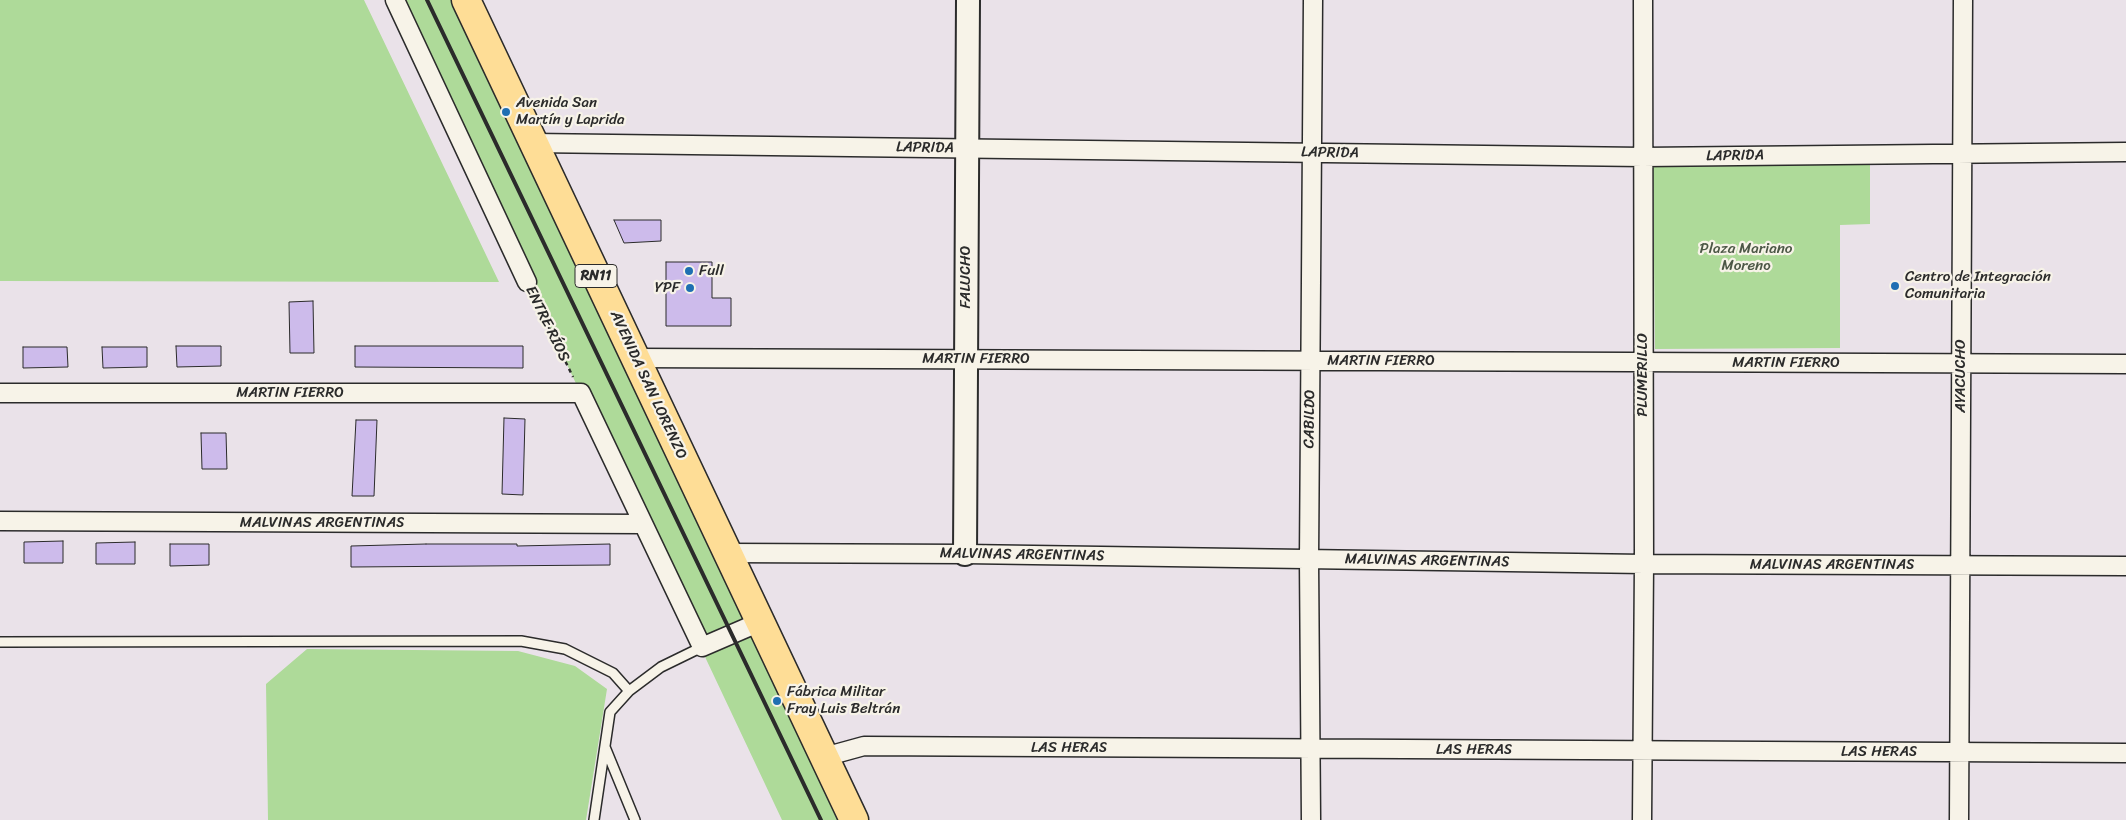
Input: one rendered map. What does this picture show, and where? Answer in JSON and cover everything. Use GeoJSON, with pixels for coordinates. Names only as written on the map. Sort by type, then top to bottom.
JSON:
{"type":"FeatureCollection","features":[{"type":"Feature","properties":{"kind":"main road","name":"AVENIDA SAN LORENZO"},"geometry":{"type":"LineString","coordinates":[[466,0],[727,553]]}},
{"type":"Feature","properties":{"kind":"main road","name":"RN11"},"geometry":{"type":"LineString","coordinates":[[727,553],[854,820]]}},
{"type":"Feature","properties":{"kind":"street","name":"ENTRE RÍOS"},"geometry":{"type":"LineString","coordinates":[[395,0],[527,282]]}},
{"type":"Feature","properties":{"kind":"street","name":"FALUCHO"},"geometry":{"type":"LineString","coordinates":[[965,554],[968,0]]}},
{"type":"Feature","properties":{"kind":"street","name":"CABILDO"},"geometry":{"type":"LineString","coordinates":[[1311,820],[1309,560],[1313,0]]}},
{"type":"Feature","properties":{"kind":"street","name":"PLUMERILLO"},"geometry":{"type":"LineString","coordinates":[[1642,0],[1644,564],[1642,820]]}},
{"type":"Feature","properties":{"kind":"street","name":"AYACUCHO"},"geometry":{"type":"LineString","coordinates":[[1959,820],[1963,0]]}},
{"type":"Feature","properties":{"kind":"street","name":"LAPRIDA"},"geometry":{"type":"LineString","coordinates":[[534,143],[1643,157],[2126,152]]}},
{"type":"Feature","properties":{"kind":"street","name":"MARTIN FIERRO"},"geometry":{"type":"LineString","coordinates":[[635,358],[2126,364]]}},
{"type":"Feature","properties":{"kind":"street","name":"MARTIN FIERRO"},"geometry":{"type":"LineString","coordinates":[[0,393],[581,393]]}},
{"type":"Feature","properties":{"kind":"street"},"geometry":{"type":"LineString","coordinates":[[581,393],[702,647],[760,622]]}},
{"type":"Feature","properties":{"kind":"street","name":"MALVINAS ARGENTINAS"},"geometry":{"type":"LineString","coordinates":[[0,521],[643,524]]}},
{"type":"Feature","properties":{"kind":"street","name":"MALVINAS ARGENTINAS"},"geometry":{"type":"LineString","coordinates":[[727,553],[965,554],[1644,564],[2126,566]]}},
{"type":"Feature","properties":{"kind":"street","name":"LAS HERAS"},"geometry":{"type":"LineString","coordinates":[[824,757],[864,746],[2126,753]]}},
{"type":"Feature","properties":{"kind":"lane"},"geometry":{"type":"LineString","coordinates":[[0,642],[522,641],[565,649],[613,673],[628,690]]}},
{"type":"Feature","properties":{"kind":"lane"},"geometry":{"type":"LineString","coordinates":[[594,820],[610,712],[628,690],[661,667],[702,647]]}},
{"type":"Feature","properties":{"kind":"lane"},"geometry":{"type":"LineString","coordinates":[[605,746],[635,820]]}},
{"type":"Feature","properties":{"kind":"path","name":"ENTRE RÍOS"},"geometry":{"type":"LineString","coordinates":[[527,282],[581,393]]}},
{"type":"Feature","properties":{"kind":"green space"},"geometry":{"type":"Polygon","coordinates":[[[0,0],[364,0],[499,282],[0,281],[0,0]]]}},
{"type":"Feature","properties":{"kind":"green space"},"geometry":{"type":"Polygon","coordinates":[[[395,0],[466,0],[854,820],[782,820],[395,0]]]}},
{"type":"Feature","properties":{"kind":"green space","name":"Plaza Mariano Moreno"},"geometry":{"type":"Polygon","coordinates":[[[1870,164],[1870,224],[1840,225],[1840,348],[1655,349],[1653,166],[1870,164]]]}},
{"type":"Feature","properties":{"kind":"green space"},"geometry":{"type":"Polygon","coordinates":[[[307,649],[518,651],[575,666],[607,689],[586,820],[268,820],[266,684],[307,649]]]}},
{"type":"Feature","properties":{"kind":"building"},"geometry":{"type":"Polygon","coordinates":[[[614,220],[661,220],[661,241],[624,243],[614,220]]]}},
{"type":"Feature","properties":{"kind":"building"},"geometry":{"type":"Polygon","coordinates":[[[666,262],[712,262],[712,298],[731,298],[731,326],[666,326],[666,262]]]}},
{"type":"Feature","properties":{"kind":"building"},"geometry":{"type":"Polygon","coordinates":[[[313,301],[314,353],[290,353],[289,302],[313,301]]]}},
{"type":"Feature","properties":{"kind":"building"},"geometry":{"type":"Polygon","coordinates":[[[176,346],[221,346],[221,366],[177,367],[176,346]]]}},
{"type":"Feature","properties":{"kind":"building"},"geometry":{"type":"Polygon","coordinates":[[[355,346],[523,346],[523,368],[355,367],[355,346]]]}},
{"type":"Feature","properties":{"kind":"building"},"geometry":{"type":"Polygon","coordinates":[[[23,347],[67,347],[68,367],[23,368],[23,347]]]}},
{"type":"Feature","properties":{"kind":"building"},"geometry":{"type":"Polygon","coordinates":[[[102,347],[147,347],[147,367],[103,368],[102,347]]]}},
{"type":"Feature","properties":{"kind":"building"},"geometry":{"type":"Polygon","coordinates":[[[504,418],[525,419],[523,495],[502,494],[504,418]]]}},
{"type":"Feature","properties":{"kind":"building"},"geometry":{"type":"Polygon","coordinates":[[[356,420],[377,420],[374,496],[352,496],[356,420]]]}},
{"type":"Feature","properties":{"kind":"building"},"geometry":{"type":"Polygon","coordinates":[[[201,433],[226,433],[227,469],[202,469],[201,433]]]}},
{"type":"Feature","properties":{"kind":"building"},"geometry":{"type":"Polygon","coordinates":[[[63,541],[63,563],[24,563],[24,542],[63,541]]]}},
{"type":"Feature","properties":{"kind":"building"},"geometry":{"type":"Polygon","coordinates":[[[135,542],[135,564],[96,564],[96,543],[135,542]]]}},
{"type":"Feature","properties":{"kind":"building"},"geometry":{"type":"Polygon","coordinates":[[[170,544],[209,544],[209,565],[170,566],[170,544]]]}},
{"type":"Feature","properties":{"kind":"building"},"geometry":{"type":"Polygon","coordinates":[[[517,544],[517,546],[610,544],[610,565],[351,567],[351,546],[517,544]]]}},
{"type":"Feature","properties":{"kind":"railway"},"geometry":{"type":"LineString","coordinates":[[427,0],[821,820]]}},
{"type":"Feature","properties":{"kind":"place","name":"Avenida San Martín y Laprida"},"geometry":{"type":"Point","coordinates":[506,112]}},
{"type":"Feature","properties":{"kind":"place","name":"Full"},"geometry":{"type":"Point","coordinates":[689,271]}},
{"type":"Feature","properties":{"kind":"place","name":"Centro de Integración Comunitaria"},"geometry":{"type":"Point","coordinates":[1895,286]}},
{"type":"Feature","properties":{"kind":"place","name":"YPF"},"geometry":{"type":"Point","coordinates":[690,288]}},
{"type":"Feature","properties":{"kind":"place","name":"Fábrica Militar Fray Luis Beltrán"},"geometry":{"type":"Point","coordinates":[777,701]}}]}
